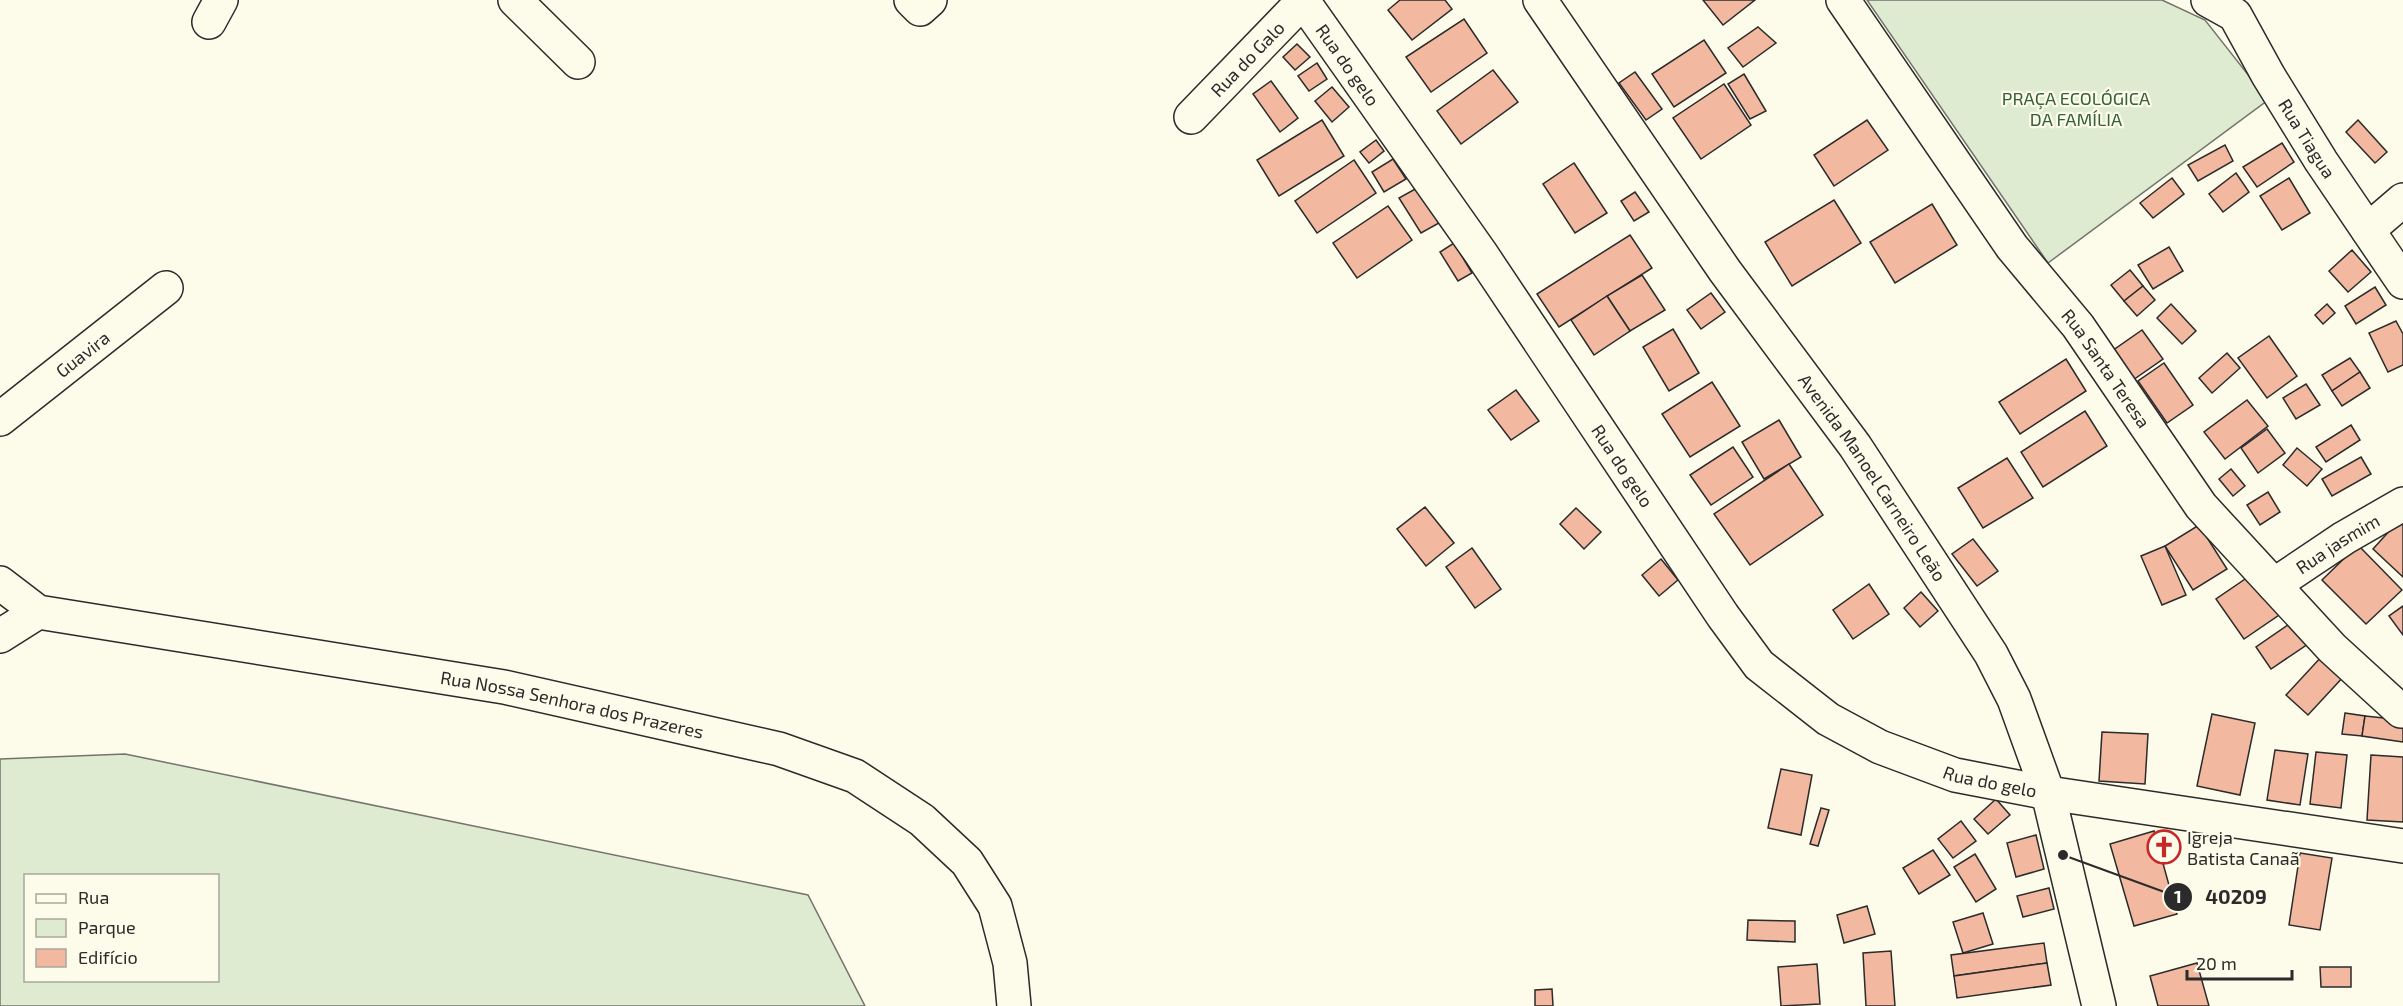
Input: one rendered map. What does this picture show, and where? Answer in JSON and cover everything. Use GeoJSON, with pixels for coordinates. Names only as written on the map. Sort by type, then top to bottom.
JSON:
{"type":"FeatureCollection","features":[{"type":"Feature","properties":{"kind":"street"},"geometry":{"type":"LineString","coordinates":[[515,0],[578,63]]}},
{"type":"Feature","properties":{"kind":"street","name":"Avenida Manoel Carneiro Leão"},"geometry":{"type":"LineString","coordinates":[[1540,0],[1725,271],[1855,446],[1985,645],[2014,699],[2048,793],[2099,1006]]}},
{"type":"Feature","properties":{"kind":"street","name":"Rua Santa Teresa"},"geometry":{"type":"LineString","coordinates":[[1843,0],[2012,247],[2078,326],[2201,506],[2332,648],[2401,711]]}},
{"type":"Feature","properties":{"kind":"street","name":"Rua do gelo"},"geometry":{"type":"LineString","coordinates":[[1304,1],[1480,252],[1723,616],[1759,665],[1828,719],[1880,747],[1955,775],[2048,793],[2403,846]]}},
{"type":"Feature","properties":{"kind":"street","name":"Rua do Galo"},"geometry":{"type":"LineString","coordinates":[[1191,117],[1304,1]]}},
{"type":"Feature","properties":{"kind":"street","name":"Rua Tiagua"},"geometry":{"type":"LineString","coordinates":[[2231,5],[2268,75],[2321,161],[2403,282]]}},
{"type":"Feature","properties":{"kind":"street"},"geometry":{"type":"LineString","coordinates":[[2368,230],[2403,200]]}},
{"type":"Feature","properties":{"kind":"street","name":"Guavira"},"geometry":{"type":"LineString","coordinates":[[0,419],[166,288]]}},
{"type":"Feature","properties":{"kind":"street","name":"Rua jasmim"},"geometry":{"type":"LineString","coordinates":[[2274,585],[2344,537],[2403,504]]}},
{"type":"Feature","properties":{"kind":"street","name":"Rua Nossa Senhora dos Prazeres"},"geometry":{"type":"LineString","coordinates":[[0,583],[38,612],[504,687],[779,749],[855,776],[922,820],[967,862],[995,906],[1010,963],[1014,1006]]}},
{"type":"Feature","properties":{"kind":"street"},"geometry":{"type":"LineString","coordinates":[[0,636],[38,612]]}},
{"type":"Feature","properties":{"kind":"green space","name":"PRAÇA ECOLÓGICA DA FAMÍLIA"},"geometry":{"type":"Polygon","coordinates":[[[1867,0],[2162,0],[2205,20],[2268,100],[2048,263],[1867,0]]]}},
{"type":"Feature","properties":{"kind":"green space"},"geometry":{"type":"Polygon","coordinates":[[[125,754],[808,895],[865,1006],[0,1006],[0,759],[125,754]]]}},
{"type":"Feature","properties":{"kind":"building"},"geometry":{"type":"Polygon","coordinates":[[[1400,0],[1445,0],[1452,9],[1412,40],[1388,10],[1400,0]]]}},
{"type":"Feature","properties":{"kind":"building"},"geometry":{"type":"Polygon","coordinates":[[[1703,0],[1755,0],[1723,25],[1703,0]]]}},
{"type":"Feature","properties":{"kind":"building"},"geometry":{"type":"Polygon","coordinates":[[[1464,19],[1487,53],[1431,92],[1406,57],[1464,19]]]}},
{"type":"Feature","properties":{"kind":"building"},"geometry":{"type":"Polygon","coordinates":[[[1758,27],[1776,43],[1743,67],[1728,48],[1758,27]]]}},
{"type":"Feature","properties":{"kind":"building"},"geometry":{"type":"Polygon","coordinates":[[[1704,40],[1726,73],[1674,107],[1652,74],[1704,40]]]}},
{"type":"Feature","properties":{"kind":"building"},"geometry":{"type":"Polygon","coordinates":[[[1297,44],[1310,57],[1295,70],[1283,57],[1297,44]]]}},
{"type":"Feature","properties":{"kind":"building"},"geometry":{"type":"Polygon","coordinates":[[[1317,63],[1327,79],[1309,91],[1298,76],[1317,63]]]}},
{"type":"Feature","properties":{"kind":"building"},"geometry":{"type":"Polygon","coordinates":[[[1493,70],[1518,102],[1461,144],[1437,111],[1493,70]]]}},
{"type":"Feature","properties":{"kind":"building"},"geometry":{"type":"Polygon","coordinates":[[[1635,72],[1662,109],[1646,120],[1619,83],[1635,72]]]}},
{"type":"Feature","properties":{"kind":"building"},"geometry":{"type":"Polygon","coordinates":[[[1744,74],[1766,111],[1750,119],[1728,84],[1744,74]]]}},
{"type":"Feature","properties":{"kind":"building"},"geometry":{"type":"Polygon","coordinates":[[[1271,81],[1298,118],[1280,132],[1253,94],[1271,81]]]}},
{"type":"Feature","properties":{"kind":"building"},"geometry":{"type":"Polygon","coordinates":[[[1724,84],[1751,125],[1701,159],[1673,118],[1724,84]]]}},
{"type":"Feature","properties":{"kind":"building"},"geometry":{"type":"Polygon","coordinates":[[[1332,87],[1349,107],[1332,122],[1315,101],[1332,87]]]}},
{"type":"Feature","properties":{"kind":"building"},"geometry":{"type":"Polygon","coordinates":[[[1322,120],[1344,156],[1279,196],[1257,160],[1322,120]]]}},
{"type":"Feature","properties":{"kind":"building"},"geometry":{"type":"Polygon","coordinates":[[[1867,120],[1888,150],[1834,186],[1814,155],[1867,120]]]}},
{"type":"Feature","properties":{"kind":"building"},"geometry":{"type":"Polygon","coordinates":[[[2358,120],[2387,152],[2375,163],[2346,132],[2358,120]]]}},
{"type":"Feature","properties":{"kind":"building"},"geometry":{"type":"Polygon","coordinates":[[[1376,140],[1384,151],[1369,163],[1360,152],[1376,140]]]}},
{"type":"Feature","properties":{"kind":"building"},"geometry":{"type":"Polygon","coordinates":[[[2282,143],[2294,162],[2257,187],[2243,167],[2282,143]]]}},
{"type":"Feature","properties":{"kind":"building"},"geometry":{"type":"Polygon","coordinates":[[[2225,145],[2233,161],[2198,181],[2188,165],[2225,145]]]}},
{"type":"Feature","properties":{"kind":"building"},"geometry":{"type":"Polygon","coordinates":[[[1393,159],[1406,179],[1384,192],[1372,172],[1393,159]]]}},
{"type":"Feature","properties":{"kind":"building"},"geometry":{"type":"Polygon","coordinates":[[[1354,160],[1376,193],[1317,233],[1295,201],[1354,160]]]}},
{"type":"Feature","properties":{"kind":"building"},"geometry":{"type":"Polygon","coordinates":[[[1574,163],[1607,213],[1575,233],[1543,184],[1574,163]]]}},
{"type":"Feature","properties":{"kind":"building"},"geometry":{"type":"Polygon","coordinates":[[[2236,173],[2249,192],[2223,212],[2209,194],[2236,173]]]}},
{"type":"Feature","properties":{"kind":"building"},"geometry":{"type":"Polygon","coordinates":[[[2172,178],[2184,194],[2153,218],[2140,203],[2172,178]]]}},
{"type":"Feature","properties":{"kind":"building"},"geometry":{"type":"Polygon","coordinates":[[[2289,178],[2310,213],[2282,230],[2260,196],[2289,178]]]}},
{"type":"Feature","properties":{"kind":"building"},"geometry":{"type":"Polygon","coordinates":[[[1417,188],[1439,223],[1421,233],[1399,198],[1417,188]]]}},
{"type":"Feature","properties":{"kind":"building"},"geometry":{"type":"Polygon","coordinates":[[[1635,192],[1649,212],[1634,221],[1621,201],[1635,192]]]}},
{"type":"Feature","properties":{"kind":"building"},"geometry":{"type":"Polygon","coordinates":[[[1834,200],[1861,243],[1792,286],[1765,242],[1834,200]]]}},
{"type":"Feature","properties":{"kind":"building"},"geometry":{"type":"Polygon","coordinates":[[[1932,204],[1957,245],[1895,283],[1870,242],[1932,204]]]}},
{"type":"Feature","properties":{"kind":"building"},"geometry":{"type":"Polygon","coordinates":[[[1388,206],[1412,240],[1357,278],[1333,243],[1388,206]]]}},
{"type":"Feature","properties":{"kind":"building"},"geometry":{"type":"Polygon","coordinates":[[[1630,235],[1652,268],[1559,327],[1537,294],[1630,235]]]}},
{"type":"Feature","properties":{"kind":"building"},"geometry":{"type":"Polygon","coordinates":[[[1454,243],[1472,273],[1458,281],[1440,252],[1454,243]]]}},
{"type":"Feature","properties":{"kind":"building"},"geometry":{"type":"Polygon","coordinates":[[[2169,247],[2183,271],[2153,289],[2138,265],[2169,247]]]}},
{"type":"Feature","properties":{"kind":"building"},"geometry":{"type":"Polygon","coordinates":[[[2352,250],[2371,272],[2348,292],[2329,271],[2352,250]]]}},
{"type":"Feature","properties":{"kind":"building"},"geometry":{"type":"Polygon","coordinates":[[[2130,270],[2143,286],[2124,301],[2111,285],[2130,270]]]}},
{"type":"Feature","properties":{"kind":"building"},"geometry":{"type":"Polygon","coordinates":[[[1642,275],[1665,310],[1630,331],[1607,296],[1642,275]]]}},
{"type":"Feature","properties":{"kind":"building"},"geometry":{"type":"Polygon","coordinates":[[[2143,286],[2155,300],[2137,316],[2124,301],[2143,286]]]}},
{"type":"Feature","properties":{"kind":"building"},"geometry":{"type":"Polygon","coordinates":[[[2375,287],[2386,305],[2356,324],[2345,306],[2375,287]]]}},
{"type":"Feature","properties":{"kind":"building"},"geometry":{"type":"Polygon","coordinates":[[[1711,293],[1725,312],[1701,329],[1687,310],[1711,293]]]}},
{"type":"Feature","properties":{"kind":"building"},"geometry":{"type":"Polygon","coordinates":[[[1607,296],[1630,331],[1594,355],[1571,320],[1607,296]]]}},
{"type":"Feature","properties":{"kind":"building"},"geometry":{"type":"Polygon","coordinates":[[[2171,304],[2196,331],[2182,344],[2157,318],[2171,304]]]}},
{"type":"Feature","properties":{"kind":"building"},"geometry":{"type":"Polygon","coordinates":[[[2327,304],[2335,313],[2323,324],[2315,315],[2327,304]]]}},
{"type":"Feature","properties":{"kind":"building"},"geometry":{"type":"Polygon","coordinates":[[[2396,321],[2403,334],[2403,365],[2388,372],[2369,333],[2396,321]]]}},
{"type":"Feature","properties":{"kind":"building"},"geometry":{"type":"Polygon","coordinates":[[[1673,329],[1699,373],[1669,391],[1643,347],[1673,329]]]}},
{"type":"Feature","properties":{"kind":"building"},"geometry":{"type":"Polygon","coordinates":[[[2142,330],[2163,359],[2133,380],[2112,351],[2142,330]]]}},
{"type":"Feature","properties":{"kind":"building"},"geometry":{"type":"Polygon","coordinates":[[[2269,336],[2297,376],[2267,398],[2238,358],[2269,336]]]}},
{"type":"Feature","properties":{"kind":"building"},"geometry":{"type":"Polygon","coordinates":[[[2227,353],[2240,368],[2212,393],[2199,378],[2227,353]]]}},
{"type":"Feature","properties":{"kind":"building"},"geometry":{"type":"Polygon","coordinates":[[[2350,358],[2360,372],[2332,391],[2322,375],[2350,358]]]}},
{"type":"Feature","properties":{"kind":"building"},"geometry":{"type":"Polygon","coordinates":[[[2066,359],[2086,391],[2020,434],[1999,402],[2066,359]]]}},
{"type":"Feature","properties":{"kind":"building"},"geometry":{"type":"Polygon","coordinates":[[[2164,363],[2193,405],[2167,423],[2138,381],[2164,363]]]}},
{"type":"Feature","properties":{"kind":"building"},"geometry":{"type":"Polygon","coordinates":[[[2360,372],[2370,388],[2342,406],[2332,391],[2360,372]]]}},
{"type":"Feature","properties":{"kind":"building"},"geometry":{"type":"Polygon","coordinates":[[[1712,382],[1740,426],[1690,457],[1662,414],[1712,382]]]}},
{"type":"Feature","properties":{"kind":"building"},"geometry":{"type":"Polygon","coordinates":[[[2306,384],[2320,405],[2296,419],[2283,398],[2306,384]]]}},
{"type":"Feature","properties":{"kind":"building"},"geometry":{"type":"Polygon","coordinates":[[[1516,390],[1539,421],[1511,440],[1488,410],[1516,390]]]}},
{"type":"Feature","properties":{"kind":"building"},"geometry":{"type":"Polygon","coordinates":[[[2247,400],[2268,426],[2225,459],[2204,432],[2247,400]]]}},
{"type":"Feature","properties":{"kind":"building"},"geometry":{"type":"Polygon","coordinates":[[[2085,411],[2107,446],[2043,487],[2021,452],[2085,411]]]}},
{"type":"Feature","properties":{"kind":"building"},"geometry":{"type":"Polygon","coordinates":[[[1779,420],[1801,457],[1764,479],[1742,442],[1779,420]]]}},
{"type":"Feature","properties":{"kind":"building"},"geometry":{"type":"Polygon","coordinates":[[[2351,425],[2360,440],[2326,462],[2316,447],[2351,425]]]}},
{"type":"Feature","properties":{"kind":"building"},"geometry":{"type":"Polygon","coordinates":[[[2267,429],[2285,453],[2258,473],[2241,448],[2267,429]]]}},
{"type":"Feature","properties":{"kind":"building"},"geometry":{"type":"Polygon","coordinates":[[[1733,447],[1753,477],[1711,505],[1690,475],[1733,447]]]}},
{"type":"Feature","properties":{"kind":"building"},"geometry":{"type":"Polygon","coordinates":[[[2297,448],[2322,469],[2307,486],[2283,465],[2297,448]]]}},
{"type":"Feature","properties":{"kind":"building"},"geometry":{"type":"Polygon","coordinates":[[[2361,457],[2371,474],[2332,496],[2322,479],[2361,457]]]}},
{"type":"Feature","properties":{"kind":"building"},"geometry":{"type":"Polygon","coordinates":[[[2007,458],[2033,498],[1983,528],[1958,488],[2007,458]]]}},
{"type":"Feature","properties":{"kind":"building"},"geometry":{"type":"Polygon","coordinates":[[[1789,464],[1823,515],[1750,565],[1714,514],[1789,464]]]}},
{"type":"Feature","properties":{"kind":"building"},"geometry":{"type":"Polygon","coordinates":[[[2231,469],[2245,486],[2233,496],[2219,479],[2231,469]]]}},
{"type":"Feature","properties":{"kind":"building"},"geometry":{"type":"Polygon","coordinates":[[[2268,492],[2280,512],[2260,525],[2247,505],[2268,492]]]}},
{"type":"Feature","properties":{"kind":"building"},"geometry":{"type":"Polygon","coordinates":[[[1425,507],[1454,543],[1426,566],[1397,529],[1425,507]]]}},
{"type":"Feature","properties":{"kind":"building"},"geometry":{"type":"Polygon","coordinates":[[[1576,508],[1601,532],[1584,549],[1560,524],[1576,508]]]}},
{"type":"Feature","properties":{"kind":"building"},"geometry":{"type":"Polygon","coordinates":[[[2403,516],[2403,577],[2373,549],[2403,516]]]}},
{"type":"Feature","properties":{"kind":"building"},"geometry":{"type":"Polygon","coordinates":[[[2199,525],[2227,569],[2193,590],[2165,546],[2199,525]]]}},
{"type":"Feature","properties":{"kind":"building"},"geometry":{"type":"Polygon","coordinates":[[[1973,539],[1998,571],[1977,586],[1952,554],[1973,539]]]}},
{"type":"Feature","properties":{"kind":"building"},"geometry":{"type":"Polygon","coordinates":[[[2358,545],[2402,590],[2366,624],[2322,580],[2358,545]]]}},
{"type":"Feature","properties":{"kind":"building"},"geometry":{"type":"Polygon","coordinates":[[[2165,546],[2186,595],[2162,605],[2141,556],[2165,546]]]}},
{"type":"Feature","properties":{"kind":"building"},"geometry":{"type":"Polygon","coordinates":[[[1472,548],[1501,589],[1475,608],[1446,567],[1472,548]]]}},
{"type":"Feature","properties":{"kind":"building"},"geometry":{"type":"Polygon","coordinates":[[[1661,559],[1678,580],[1659,596],[1642,575],[1661,559]]]}},
{"type":"Feature","properties":{"kind":"building"},"geometry":{"type":"Polygon","coordinates":[[[2254,573],[2282,613],[2244,639],[2216,599],[2254,573]]]}},
{"type":"Feature","properties":{"kind":"building"},"geometry":{"type":"Polygon","coordinates":[[[1869,584],[1889,614],[1853,639],[1833,610],[1869,584]]]}},
{"type":"Feature","properties":{"kind":"building"},"geometry":{"type":"Polygon","coordinates":[[[1921,592],[1938,611],[1920,627],[1904,608],[1921,592]]]}},
{"type":"Feature","properties":{"kind":"building"},"geometry":{"type":"Polygon","coordinates":[[[2403,606],[2403,635],[2389,616],[2403,606]]]}},
{"type":"Feature","properties":{"kind":"building"},"geometry":{"type":"Polygon","coordinates":[[[2295,620],[2311,642],[2271,669],[2256,647],[2295,620]]]}},
{"type":"Feature","properties":{"kind":"building"},"geometry":{"type":"Polygon","coordinates":[[[2323,655],[2345,675],[2308,715],[2286,695],[2323,655]]]}},
{"type":"Feature","properties":{"kind":"building"},"geometry":{"type":"Polygon","coordinates":[[[2345,713],[2365,716],[2362,736],[2342,734],[2345,713]]]}},
{"type":"Feature","properties":{"kind":"building"},"geometry":{"type":"Polygon","coordinates":[[[2212,714],[2255,723],[2240,795],[2197,786],[2212,714]]]}},
{"type":"Feature","properties":{"kind":"building"},"geometry":{"type":"Polygon","coordinates":[[[2365,716],[2403,720],[2403,742],[2362,736],[2365,716]]]}},
{"type":"Feature","properties":{"kind":"building"},"geometry":{"type":"Polygon","coordinates":[[[2102,732],[2148,734],[2145,784],[2099,781],[2102,732]]]}},
{"type":"Feature","properties":{"kind":"building"},"geometry":{"type":"Polygon","coordinates":[[[2275,750],[2308,754],[2300,805],[2267,800],[2275,750]]]}},
{"type":"Feature","properties":{"kind":"building"},"geometry":{"type":"Polygon","coordinates":[[[2316,752],[2347,755],[2341,808],[2310,804],[2316,752]]]}},
{"type":"Feature","properties":{"kind":"building"},"geometry":{"type":"Polygon","coordinates":[[[2371,755],[2403,757],[2403,822],[2367,820],[2371,755]]]}},
{"type":"Feature","properties":{"kind":"building"},"geometry":{"type":"Polygon","coordinates":[[[1781,769],[1812,775],[1801,835],[1768,828],[1781,769]]]}},
{"type":"Feature","properties":{"kind":"building"},"geometry":{"type":"Polygon","coordinates":[[[1996,799],[2010,815],[1988,834],[1974,819],[1996,799]]]}},
{"type":"Feature","properties":{"kind":"building"},"geometry":{"type":"Polygon","coordinates":[[[1821,808],[1829,810],[1818,846],[1810,844],[1821,808]]]}},
{"type":"Feature","properties":{"kind":"building"},"geometry":{"type":"Polygon","coordinates":[[[1961,821],[1976,841],[1953,858],[1938,839],[1961,821]]]}},
{"type":"Feature","properties":{"kind":"building"},"geometry":{"type":"Polygon","coordinates":[[[2154,831],[2177,914],[2134,926],[2110,844],[2154,831]]]}},
{"type":"Feature","properties":{"kind":"building"},"geometry":{"type":"Polygon","coordinates":[[[2036,835],[2044,869],[2016,877],[2007,843],[2036,835]]]}},
{"type":"Feature","properties":{"kind":"building"},"geometry":{"type":"Polygon","coordinates":[[[1933,850],[1950,875],[1919,894],[1903,868],[1933,850]]]}},
{"type":"Feature","properties":{"kind":"building"},"geometry":{"type":"Polygon","coordinates":[[[2300,853],[2332,858],[2320,930],[2289,925],[2300,853]]]}},
{"type":"Feature","properties":{"kind":"building"},"geometry":{"type":"Polygon","coordinates":[[[1975,854],[1996,889],[1976,902],[1954,867],[1975,854]]]}},
{"type":"Feature","properties":{"kind":"building"},"geometry":{"type":"Polygon","coordinates":[[[2049,888],[2054,909],[2023,917],[2017,896],[2049,888]]]}},
{"type":"Feature","properties":{"kind":"building"},"geometry":{"type":"Polygon","coordinates":[[[1867,906],[1875,934],[1844,943],[1837,915],[1867,906]]]}},
{"type":"Feature","properties":{"kind":"building"},"geometry":{"type":"Polygon","coordinates":[[[1983,913],[1993,944],[1963,953],[1953,922],[1983,913]]]}},
{"type":"Feature","properties":{"kind":"building"},"geometry":{"type":"Polygon","coordinates":[[[1748,920],[1795,921],[1795,942],[1747,940],[1748,920]]]}},
{"type":"Feature","properties":{"kind":"building"},"geometry":{"type":"Polygon","coordinates":[[[2044,943],[2047,963],[1954,976],[1951,955],[2044,943]]]}},
{"type":"Feature","properties":{"kind":"building"},"geometry":{"type":"Polygon","coordinates":[[[1891,951],[1895,1006],[1866,1006],[1863,953],[1891,951]]]}},
{"type":"Feature","properties":{"kind":"building"},"geometry":{"type":"Polygon","coordinates":[[[2047,963],[2051,985],[1957,998],[1954,976],[2047,963]]]}},
{"type":"Feature","properties":{"kind":"building"},"geometry":{"type":"Polygon","coordinates":[[[2197,963],[2209,1006],[2158,1006],[2150,976],[2197,963]]]}},
{"type":"Feature","properties":{"kind":"building"},"geometry":{"type":"Polygon","coordinates":[[[1817,964],[1820,1004],[1781,1006],[1778,967],[1817,964]]]}},
{"type":"Feature","properties":{"kind":"building"},"geometry":{"type":"Polygon","coordinates":[[[2320,967],[2351,967],[2351,987],[2321,987],[2320,967]]]}},
{"type":"Feature","properties":{"kind":"building"},"geometry":{"type":"Polygon","coordinates":[[[1552,989],[1553,1006],[1535,1006],[1535,990],[1552,989]]]}},
{"type":"Feature","properties":{"kind":"place","name":"Igreja Batista Canaã"},"geometry":{"type":"Point","coordinates":[2164,847]}},
{"type":"Feature","properties":{"kind":"place","name":"40209"},"geometry":{"type":"Point","coordinates":[2063,855]}}]}
